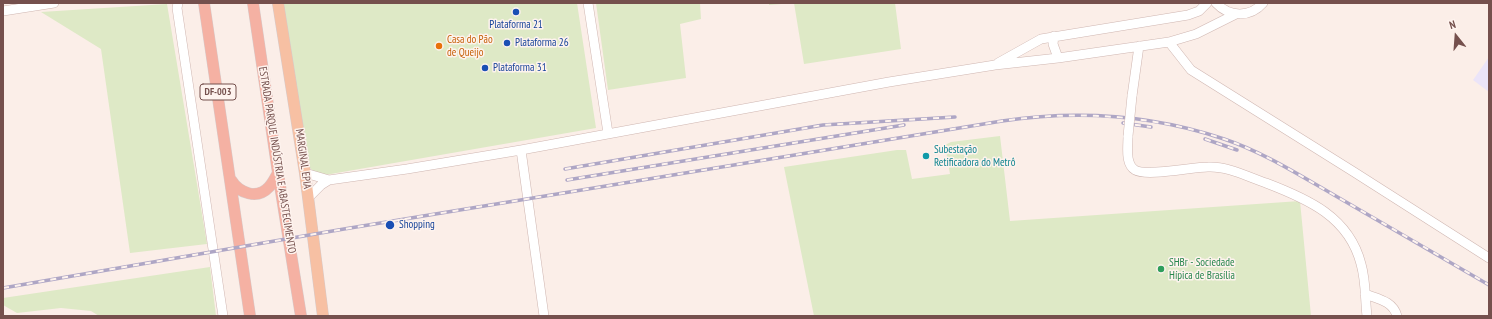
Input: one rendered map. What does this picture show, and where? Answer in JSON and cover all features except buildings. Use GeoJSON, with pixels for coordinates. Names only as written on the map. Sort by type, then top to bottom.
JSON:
{"type":"FeatureCollection","features":[{"type":"Feature","properties":{"kind":"highway","name":"DF-003"},"geometry":{"type":"LineString","coordinates":[[204,3],[250,316]]}},
{"type":"Feature","properties":{"kind":"highway","name":"ESTRADA PARQUE INDÚSTRIA E ABASTECIMENTO"},"geometry":{"type":"LineString","coordinates":[[253,3],[301,316]]}},
{"type":"Feature","properties":{"kind":"highway"},"geometry":{"type":"LineString","coordinates":[[231,180],[235,187],[241,192],[256,194],[263,192],[269,187],[278,173]]}},
{"type":"Feature","properties":{"kind":"highway"},"geometry":{"type":"LineString","coordinates":[[299,300],[306,316]]}},
{"type":"Feature","properties":{"kind":"main road","name":"MARGINAL EPIA"},"geometry":{"type":"LineString","coordinates":[[278,3],[306,173],[323,316]]}},
{"type":"Feature","properties":{"kind":"street"},"geometry":{"type":"LineString","coordinates":[[3,11],[54,3]]}},
{"type":"Feature","properties":{"kind":"street"},"geometry":{"type":"LineString","coordinates":[[588,3],[608,133]]}},
{"type":"Feature","properties":{"kind":"street"},"geometry":{"type":"LineString","coordinates":[[995,65],[1034,42],[1054,36],[1188,15],[1198,11],[1207,3]]}},
{"type":"Feature","properties":{"kind":"street"},"geometry":{"type":"LineString","coordinates":[[1216,3],[1220,8],[1236,14],[1245,14],[1253,11],[1263,3]]}},
{"type":"Feature","properties":{"kind":"street"},"geometry":{"type":"LineString","coordinates":[[176,5],[223,316]]}},
{"type":"Feature","properties":{"kind":"street"},"geometry":{"type":"LineString","coordinates":[[306,173],[328,180],[407,169],[521,150],[889,82],[995,65],[1058,58],[1169,42],[1196,34],[1236,14]]}},
{"type":"Feature","properties":{"kind":"street"},"geometry":{"type":"LineString","coordinates":[[1054,36],[1053,44],[1058,58]]}},
{"type":"Feature","properties":{"kind":"street"},"geometry":{"type":"LineString","coordinates":[[1169,42],[1191,70],[1489,258]]}},
{"type":"Feature","properties":{"kind":"street"},"geometry":{"type":"LineString","coordinates":[[1139,46],[1132,96],[1127,150],[1130,164],[1133,169],[1138,172],[1154,172],[1198,167],[1218,167],[1290,192],[1312,203],[1345,230],[1358,254],[1362,266],[1367,315]]}},
{"type":"Feature","properties":{"kind":"street"},"geometry":{"type":"LineString","coordinates":[[521,150],[544,316]]}},
{"type":"Feature","properties":{"kind":"street"},"geometry":{"type":"LineString","coordinates":[[308,198],[328,180]]}},
{"type":"Feature","properties":{"kind":"street"},"geometry":{"type":"LineString","coordinates":[[1365,294],[1389,303],[1395,310],[1397,316]]}},
{"type":"Feature","properties":{"kind":"street"},"geometry":{"type":"LineString","coordinates":[[1367,315],[1369,307],[1380,299]]}},
{"type":"Feature","properties":{"kind":"shaded area"},"geometry":{"type":"Polygon","coordinates":[[[1489,57],[1489,92],[1473,80],[1489,57]]]}},
{"type":"Feature","properties":{"kind":"green space"},"geometry":{"type":"Polygon","coordinates":[[[283,3],[577,3],[596,128],[325,175],[316,174],[309,167],[283,3]]]}},
{"type":"Feature","properties":{"kind":"green space"},"geometry":{"type":"Polygon","coordinates":[[[596,3],[700,3],[701,19],[680,24],[686,78],[608,90],[596,3]]]}},
{"type":"Feature","properties":{"kind":"green space"},"geometry":{"type":"Polygon","coordinates":[[[769,3],[794,3],[769,5],[769,3]]]}},
{"type":"Feature","properties":{"kind":"green space"},"geometry":{"type":"Polygon","coordinates":[[[794,3],[895,3],[901,49],[804,64],[794,3]]]}},
{"type":"Feature","properties":{"kind":"green space"},"geometry":{"type":"Polygon","coordinates":[[[167,4],[207,244],[130,253],[101,49],[41,12],[167,4]]]}},
{"type":"Feature","properties":{"kind":"green space"},"geometry":{"type":"Polygon","coordinates":[[[1000,136],[1010,221],[1300,201],[1311,316],[814,316],[784,167],[897,150],[906,150],[912,179],[950,174],[945,145],[951,142],[1000,136]]]}},
{"type":"Feature","properties":{"kind":"green space"},"geometry":{"type":"Polygon","coordinates":[[[210,267],[216,316],[99,316],[91,311],[61,308],[17,313],[3,305],[3,298],[210,267]]]}},
{"type":"Feature","properties":{"kind":"railway"},"geometry":{"type":"LineString","coordinates":[[3,288],[344,229],[1002,121],[1058,116],[1114,117],[1142,120],[1197,131],[1238,144],[1253,150],[1294,172],[1489,285]]}},
{"type":"Feature","properties":{"kind":"railway"},"geometry":{"type":"LineString","coordinates":[[565,169],[823,125],[955,117]]}},
{"type":"Feature","properties":{"kind":"railway"},"geometry":{"type":"LineString","coordinates":[[1123,123],[1151,127]]}},
{"type":"Feature","properties":{"kind":"railway"},"geometry":{"type":"LineString","coordinates":[[567,180],[904,125]]}},
{"type":"Feature","properties":{"kind":"railway"},"geometry":{"type":"LineString","coordinates":[[1205,139],[1237,150]]}},
{"type":"Feature","properties":{"kind":"place","name":"Plataforma 21"},"geometry":{"type":"Point","coordinates":[516,12]}},
{"type":"Feature","properties":{"kind":"place","name":"Plataforma 26"},"geometry":{"type":"Point","coordinates":[507,43]}},
{"type":"Feature","properties":{"kind":"place","name":"Casa do Pão de Queijo"},"geometry":{"type":"Point","coordinates":[439,46]}},
{"type":"Feature","properties":{"kind":"place","name":"Plataforma 31"},"geometry":{"type":"Point","coordinates":[485,68]}},
{"type":"Feature","properties":{"kind":"place","name":"Subestação Retificadora do Metrô"},"geometry":{"type":"Point","coordinates":[926,156]}},
{"type":"Feature","properties":{"kind":"place","name":"Shopping"},"geometry":{"type":"Point","coordinates":[390,225]}},
{"type":"Feature","properties":{"kind":"place","name":"SHBr - Sociedade Hípica de Brasília"},"geometry":{"type":"Point","coordinates":[1161,269]}}]}
